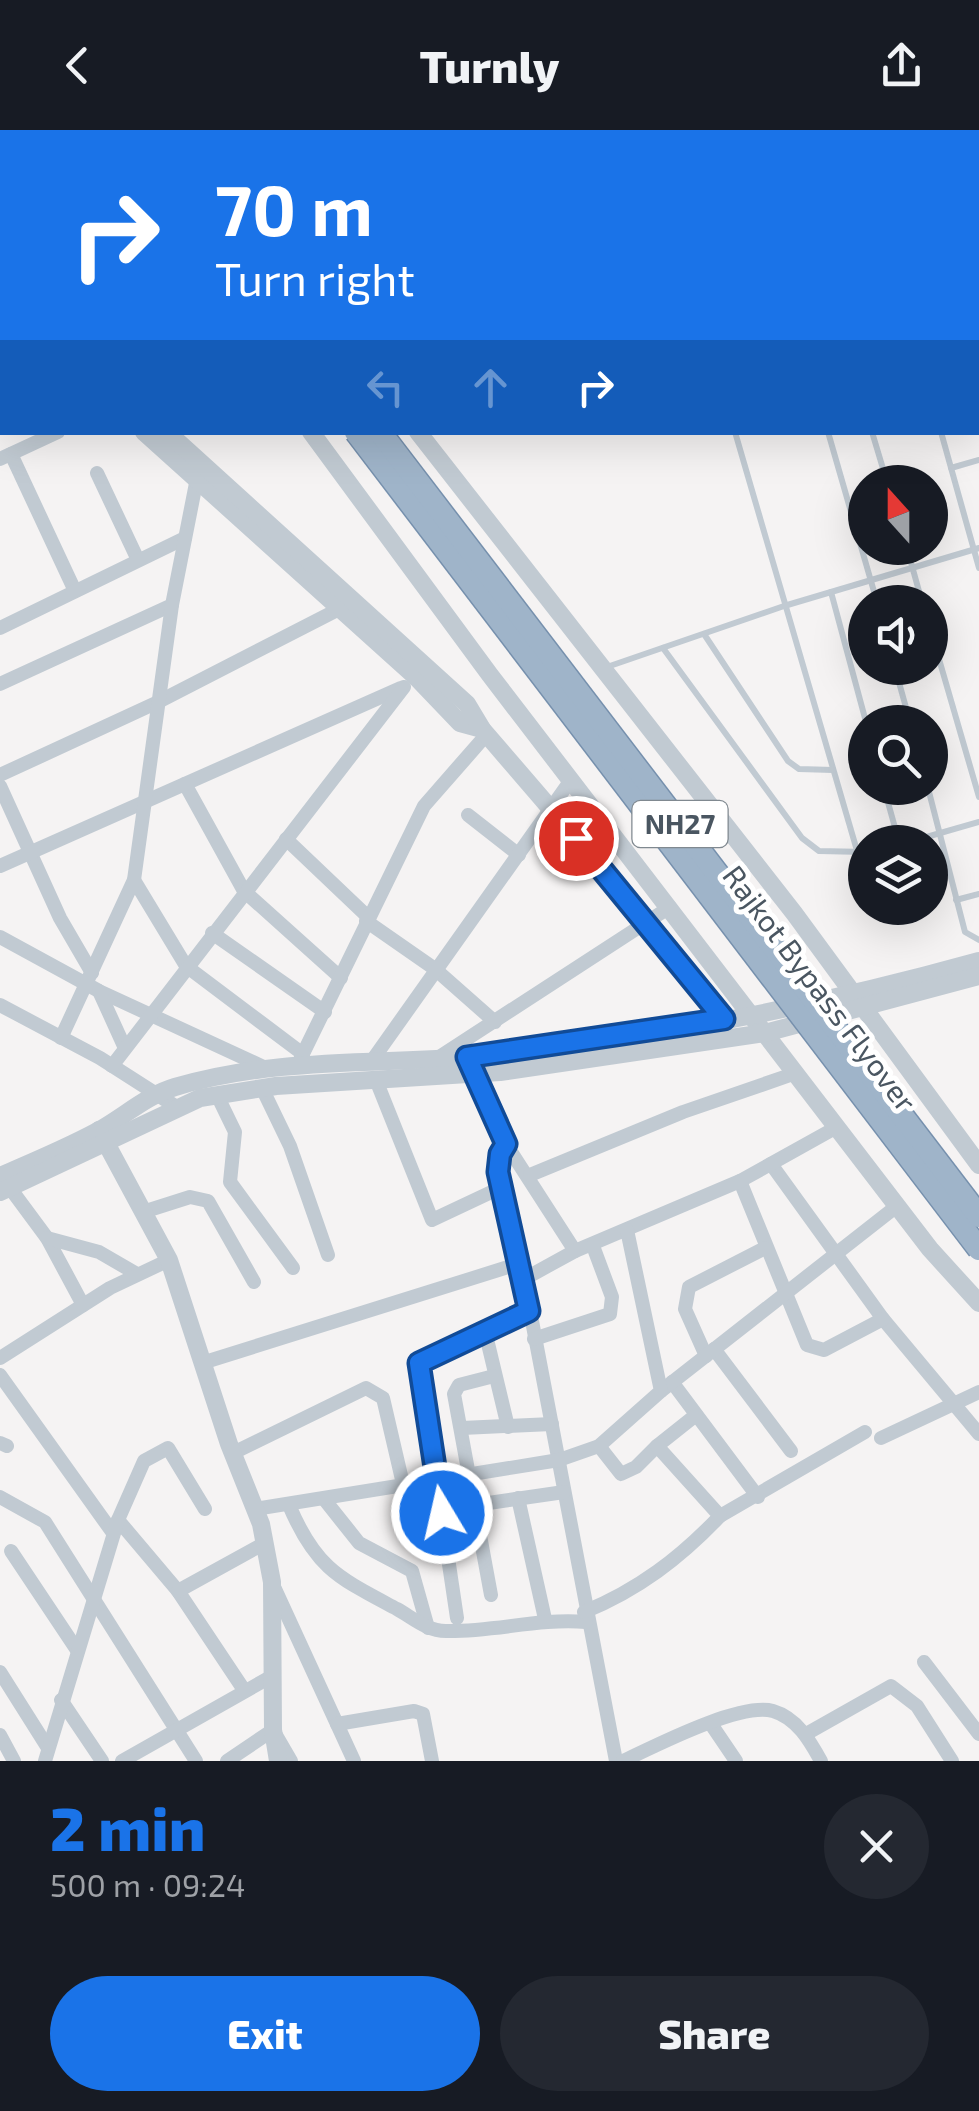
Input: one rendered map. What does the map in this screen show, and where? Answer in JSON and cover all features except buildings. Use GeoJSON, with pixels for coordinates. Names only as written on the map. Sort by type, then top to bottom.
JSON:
{"type":"FeatureCollection","features":[{"type":"Feature","properties":{"kind":"highway","name":"Rajkot Bypass Flyover"},"geometry":{"type":"LineString","coordinates":[[358,435],[979,1249]]}},
{"type":"Feature","properties":{"kind":"highway","name":"Rajkot Bypass Flyover"},"geometry":{"type":"LineString","coordinates":[[382,435],[979,1216]]}},
{"type":"Feature","properties":{"kind":"street"},"geometry":{"type":"LineString","coordinates":[[433,130],[440,130]]}},
{"type":"Feature","properties":{"kind":"street"},"geometry":{"type":"LineString","coordinates":[[52,435],[6,456],[75,591]]}},
{"type":"Feature","properties":{"kind":"street"},"geometry":{"type":"LineString","coordinates":[[148,435],[199,471],[347,604],[456,720],[484,732],[648,922],[724,1019]]}},
{"type":"Feature","properties":{"kind":"street"},"geometry":{"type":"LineString","coordinates":[[169,435],[199,471]]}},
{"type":"Feature","properties":{"kind":"street"},"geometry":{"type":"LineString","coordinates":[[312,435],[897,1206],[979,1303]]}},
{"type":"Feature","properties":{"kind":"street"},"geometry":{"type":"LineString","coordinates":[[420,435],[603,668],[979,1165]]}},
{"type":"Feature","properties":{"kind":"street"},"geometry":{"type":"LineString","coordinates":[[61,1038],[92,983],[134,880],[172,604],[199,471]]}},
{"type":"Feature","properties":{"kind":"street"},"geometry":{"type":"LineString","coordinates":[[97,473],[138,560]]}},
{"type":"Feature","properties":{"kind":"street"},"geometry":{"type":"LineString","coordinates":[[2,623],[185,538]]}},
{"type":"Feature","properties":{"kind":"street"},"geometry":{"type":"LineString","coordinates":[[0,684],[172,604]]}},
{"type":"Feature","properties":{"kind":"street"},"geometry":{"type":"LineString","coordinates":[[0,775],[158,702],[347,604]]}},
{"type":"Feature","properties":{"kind":"street"},"geometry":{"type":"LineString","coordinates":[[0,866],[416,677]]}},
{"type":"Feature","properties":{"kind":"street"},"geometry":{"type":"LineString","coordinates":[[112,1066],[244,891],[416,677]]}},
{"type":"Feature","properties":{"kind":"street"},"geometry":{"type":"LineString","coordinates":[[300,1060],[424,806],[484,732]]}},
{"type":"Feature","properties":{"kind":"street"},"geometry":{"type":"LineString","coordinates":[[374,1071],[435,970],[571,780]]}},
{"type":"Feature","properties":{"kind":"street"},"geometry":{"type":"LineString","coordinates":[[185,784],[244,891],[342,978]]}},
{"type":"Feature","properties":{"kind":"street"},"geometry":{"type":"LineString","coordinates":[[0,786],[124,1046]]}},
{"type":"Feature","properties":{"kind":"street"},"geometry":{"type":"LineString","coordinates":[[468,815],[519,855]]}},
{"type":"Feature","properties":{"kind":"street"},"geometry":{"type":"LineString","coordinates":[[286,839],[367,919],[495,1022]]}},
{"type":"Feature","properties":{"kind":"street"},"geometry":{"type":"LineString","coordinates":[[134,880],[186,966],[300,1060]]}},
{"type":"Feature","properties":{"kind":"street"},"geometry":{"type":"LineString","coordinates":[[436,1060],[670,907]]}},
{"type":"Feature","properties":{"kind":"street"},"geometry":{"type":"LineString","coordinates":[[212,933],[324,1012]]}},
{"type":"Feature","properties":{"kind":"street"},"geometry":{"type":"LineString","coordinates":[[0,937],[268,1069]]}},
{"type":"Feature","properties":{"kind":"street"},"geometry":{"type":"LineString","coordinates":[[102,1135],[155,1094],[300,1060],[374,1071],[476,1074],[765,1033],[979,961]]}},
{"type":"Feature","properties":{"kind":"street"},"geometry":{"type":"LineString","coordinates":[[84,1305],[47,1238],[3,1185],[82,1144],[175,1106],[217,1095],[436,1060],[751,1014],[858,1003],[979,976]]}},
{"type":"Feature","properties":{"kind":"street"},"geometry":{"type":"LineString","coordinates":[[0,1005],[112,1066],[175,1106]]}},
{"type":"Feature","properties":{"kind":"street"},"geometry":{"type":"LineString","coordinates":[[467,1057],[506,1144],[530,1175],[575,1251]]}},
{"type":"Feature","properties":{"kind":"street"},"geometry":{"type":"LineString","coordinates":[[374,1071],[432,1220],[500,1188]]}},
{"type":"Feature","properties":{"kind":"street"},"geometry":{"type":"LineString","coordinates":[[530,1175],[683,1112],[796,1073]]}},
{"type":"Feature","properties":{"kind":"street"},"geometry":{"type":"LineString","coordinates":[[262,1088],[290,1146],[328,1255]]}},
{"type":"Feature","properties":{"kind":"street"},"geometry":{"type":"LineString","coordinates":[[217,1095],[236,1132],[230,1182],[293,1268]]}},
{"type":"Feature","properties":{"kind":"street"},"geometry":{"type":"LineString","coordinates":[[524,1280],[575,1251],[740,1181],[837,1127]]}},
{"type":"Feature","properties":{"kind":"street"},"geometry":{"type":"LineString","coordinates":[[102,1135],[146,1210],[169,1260],[265,1544],[272,1582],[273,1730],[278,1761]]}},
{"type":"Feature","properties":{"kind":"street"},"geometry":{"type":"LineString","coordinates":[[506,1144],[498,1164],[500,1188],[524,1280],[586,1622],[616,1761]]}},
{"type":"Feature","properties":{"kind":"street"},"geometry":{"type":"LineString","coordinates":[[771,1164],[884,1319],[979,1434]]}},
{"type":"Feature","properties":{"kind":"street"},"geometry":{"type":"LineString","coordinates":[[740,1181],[802,1336],[814,1349],[824,1350],[884,1319]]}},
{"type":"Feature","properties":{"kind":"street"},"geometry":{"type":"LineString","coordinates":[[146,1210],[190,1198],[208,1201],[254,1282]]}},
{"type":"Feature","properties":{"kind":"street"},"geometry":{"type":"LineString","coordinates":[[255,1509],[559,1460],[599,1446],[666,1387],[897,1206]]}},
{"type":"Feature","properties":{"kind":"street"},"geometry":{"type":"LineString","coordinates":[[627,1230],[666,1387],[696,1415],[758,1498]]}},
{"type":"Feature","properties":{"kind":"street"},"geometry":{"type":"LineString","coordinates":[[47,1238],[99,1252],[138,1274]]}},
{"type":"Feature","properties":{"kind":"street"},"geometry":{"type":"LineString","coordinates":[[534,1339],[610,1314],[612,1297],[593,1246]]}},
{"type":"Feature","properties":{"kind":"street"},"geometry":{"type":"LineString","coordinates":[[766,1248],[700,1280],[683,1297],[710,1353],[791,1452]]}},
{"type":"Feature","properties":{"kind":"street"},"geometry":{"type":"LineString","coordinates":[[0,1358],[84,1305],[169,1260]]}},
{"type":"Feature","properties":{"kind":"street"},"geometry":{"type":"LineString","coordinates":[[202,1363],[520,1264]]}},
{"type":"Feature","properties":{"kind":"street"},"geometry":{"type":"LineString","coordinates":[[457,1618],[419,1363],[529,1311]]}},
{"type":"Feature","properties":{"kind":"street"},"geometry":{"type":"LineString","coordinates":[[484,1332],[508,1427]]}},
{"type":"Feature","properties":{"kind":"street"},"geometry":{"type":"LineString","coordinates":[[0,1374],[115,1527],[178,1591],[244,1690]]}},
{"type":"Feature","properties":{"kind":"street"},"geometry":{"type":"LineString","coordinates":[[491,1595],[455,1388],[494,1376]]}},
{"type":"Feature","properties":{"kind":"street"},"geometry":{"type":"LineString","coordinates":[[233,1454],[366,1388],[383,1398],[403,1484]]}},
{"type":"Feature","properties":{"kind":"street"},"geometry":{"type":"LineString","coordinates":[[881,1438],[979,1392]]}},
{"type":"Feature","properties":{"kind":"street"},"geometry":{"type":"LineString","coordinates":[[599,1446],[620,1474],[636,1467],[696,1415]]}},
{"type":"Feature","properties":{"kind":"street"},"geometry":{"type":"LineString","coordinates":[[462,1428],[552,1424]]}},
{"type":"Feature","properties":{"kind":"street"},"geometry":{"type":"LineString","coordinates":[[289,1505],[310,1548],[324,1565],[371,1600],[428,1628],[445,1631],[545,1618],[586,1622],[682,1556],[720,1516],[758,1498],[865,1432]]}},
{"type":"Feature","properties":{"kind":"street"},"geometry":{"type":"LineString","coordinates":[[657,1446],[720,1516]]}},
{"type":"Feature","properties":{"kind":"street"},"geometry":{"type":"LineString","coordinates":[[47,1755],[60,1700],[115,1527],[144,1462],[168,1448],[205,1510]]}},
{"type":"Feature","properties":{"kind":"street"},"geometry":{"type":"LineString","coordinates":[[474,1504],[564,1492]]}},
{"type":"Feature","properties":{"kind":"street"},"geometry":{"type":"LineString","coordinates":[[0,1497],[37,1514],[45,1522],[196,1761]]}},
{"type":"Feature","properties":{"kind":"street"},"geometry":{"type":"LineString","coordinates":[[518,1498],[545,1618]]}},
{"type":"Feature","properties":{"kind":"street"},"geometry":{"type":"LineString","coordinates":[[324,1499],[360,1543],[412,1571],[428,1628]]}},
{"type":"Feature","properties":{"kind":"street"},"geometry":{"type":"LineString","coordinates":[[178,1591],[265,1544]]}},
{"type":"Feature","properties":{"kind":"street"},"geometry":{"type":"LineString","coordinates":[[11,1551],[76,1650]]}},
{"type":"Feature","properties":{"kind":"street"},"geometry":{"type":"LineString","coordinates":[[272,1582],[354,1761]]}},
{"type":"Feature","properties":{"kind":"street"},"geometry":{"type":"LineString","coordinates":[[924,1662],[979,1734]]}},
{"type":"Feature","properties":{"kind":"street"},"geometry":{"type":"LineString","coordinates":[[0,1672],[47,1755]]}},
{"type":"Feature","properties":{"kind":"street"},"geometry":{"type":"LineString","coordinates":[[122,1761],[274,1675]]}},
{"type":"Feature","properties":{"kind":"street"},"geometry":{"type":"LineString","coordinates":[[806,1734],[890,1686],[918,1706],[952,1761]]}},
{"type":"Feature","properties":{"kind":"street"},"geometry":{"type":"LineString","coordinates":[[60,1700],[102,1761]]}},
{"type":"Feature","properties":{"kind":"street"},"geometry":{"type":"LineString","coordinates":[[337,1724],[414,1711],[423,1714],[432,1761]]}},
{"type":"Feature","properties":{"kind":"street"},"geometry":{"type":"LineString","coordinates":[[624,1761],[752,1711],[771,1711],[806,1734],[821,1761]]}},
{"type":"Feature","properties":{"kind":"street"},"geometry":{"type":"LineString","coordinates":[[711,1724],[736,1761]]}},
{"type":"Feature","properties":{"kind":"street"},"geometry":{"type":"LineString","coordinates":[[227,1761],[273,1730]]}},
{"type":"Feature","properties":{"kind":"street"},"geometry":{"type":"LineString","coordinates":[[273,1730],[291,1761]]}},
{"type":"Feature","properties":{"kind":"street"},"geometry":{"type":"LineString","coordinates":[[0,1735],[14,1761]]}},
{"type":"Feature","properties":{"kind":"lane"},"geometry":{"type":"LineString","coordinates":[[737,435],[851,825]]}},
{"type":"Feature","properties":{"kind":"lane"},"geometry":{"type":"LineString","coordinates":[[829,435],[873,585]]}},
{"type":"Feature","properties":{"kind":"lane"},"geometry":{"type":"LineString","coordinates":[[873,435],[882,465]]}},
{"type":"Feature","properties":{"kind":"lane"},"geometry":{"type":"LineString","coordinates":[[942,435],[979,568]]}},
{"type":"Feature","properties":{"kind":"lane"},"geometry":{"type":"LineString","coordinates":[[951,468],[979,460]]}},
{"type":"Feature","properties":{"kind":"lane"},"geometry":{"type":"LineString","coordinates":[[603,668],[784,606],[976,548]]}},
{"type":"Feature","properties":{"kind":"lane"},"geometry":{"type":"LineString","coordinates":[[912,567],[917,585]]}},
{"type":"Feature","properties":{"kind":"lane"},"geometry":{"type":"LineString","coordinates":[[831,592],[861,705]]}},
{"type":"Feature","properties":{"kind":"lane"},"geometry":{"type":"LineString","coordinates":[[704,634],[788,761],[799,769],[832,770]]}},
{"type":"Feature","properties":{"kind":"lane"},"geometry":{"type":"LineString","coordinates":[[663,648],[802,838],[819,852],[848,853]]}},
{"type":"Feature","properties":{"kind":"lane"},"geometry":{"type":"LineString","coordinates":[[947,685],[979,797]]}},
{"type":"Feature","properties":{"kind":"lane"},"geometry":{"type":"LineString","coordinates":[[948,831],[979,822]]}},
{"type":"Feature","properties":{"kind":"lane"},"geometry":{"type":"LineString","coordinates":[[948,866],[965,932],[979,940]]}},
{"type":"Feature","properties":{"kind":"lane"},"geometry":{"type":"LineString","coordinates":[[956,900],[979,894]]}},
{"type":"Feature","properties":{"kind":"route"},"geometry":{"type":"LineString","coordinates":[[442,1513],[419,1363],[529,1311],[500,1188],[498,1164],[506,1144],[467,1057],[654,1033],[724,1019],[576,838]]}}]}
